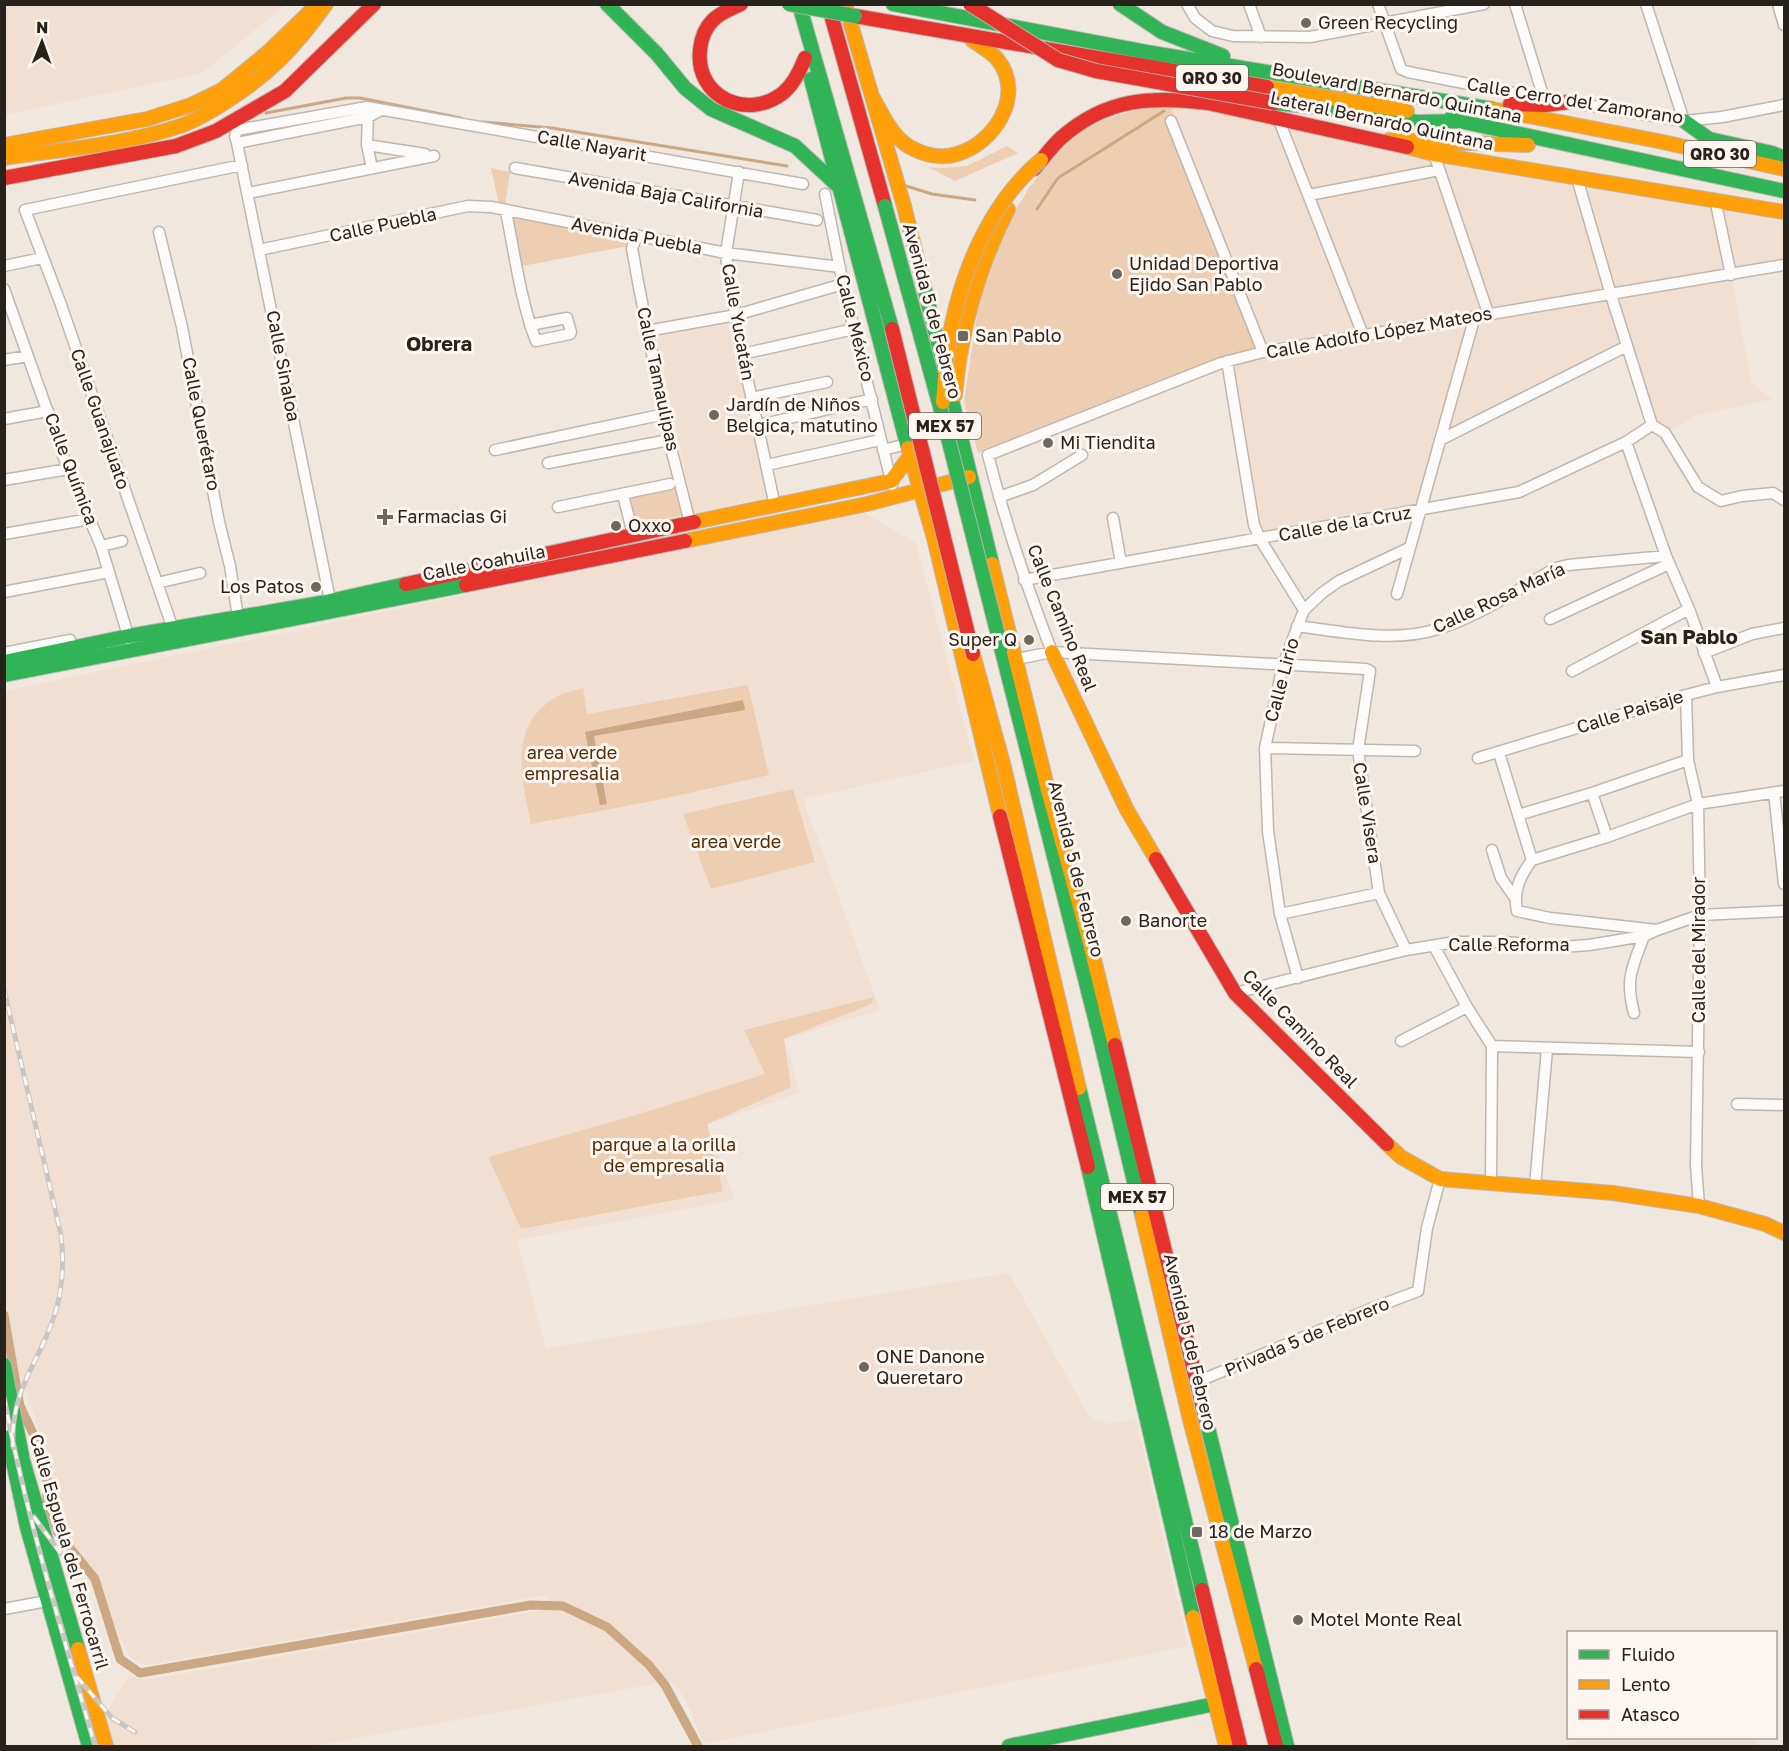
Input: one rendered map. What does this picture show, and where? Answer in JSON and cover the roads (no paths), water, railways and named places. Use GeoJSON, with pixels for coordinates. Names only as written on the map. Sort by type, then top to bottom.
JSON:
{"type":"FeatureCollection","features":[{"type":"Feature","properties":{"kind":"main road"},"geometry":{"type":"LineString","coordinates":[[4,145],[147,119],[191,105],[222,90],[267,53],[318,4]]}},
{"type":"Feature","properties":{"kind":"main road"},"geometry":{"type":"LineString","coordinates":[[4,158],[123,140],[183,126],[244,92],[268,74],[288,54],[326,4]]}},
{"type":"Feature","properties":{"kind":"main road"},"geometry":{"type":"LineString","coordinates":[[4,178],[177,146],[216,131],[285,91],[374,4]]}},
{"type":"Feature","properties":{"kind":"main road"},"geometry":{"type":"LineString","coordinates":[[607,4],[657,54],[685,88],[711,109],[795,146],[839,187]]}},
{"type":"Feature","properties":{"kind":"main road"},"geometry":{"type":"LineString","coordinates":[[741,4],[713,21],[702,37],[699,55],[703,77],[715,93],[737,105],[761,105],[778,97],[790,86],[798,76],[805,58]]}},
{"type":"Feature","properties":{"kind":"main road","name":"Boulevard Bernardo Quintana"},"geometry":{"type":"LineString","coordinates":[[789,4],[1179,73],[1299,91],[1462,122],[1785,191]]}},
{"type":"Feature","properties":{"kind":"main road"},"geometry":{"type":"LineString","coordinates":[[794,4],[805,58],[934,538],[1015,876],[1098,1207],[1189,1600],[1226,1746]]}},
{"type":"Feature","properties":{"kind":"main road","name":"MEX 57"},"geometry":{"type":"LineString","coordinates":[[799,4],[892,329],[973,654],[987,699],[1240,1746]]}},
{"type":"Feature","properties":{"kind":"main road","name":"Avenida 5 de Febrero"},"geometry":{"type":"LineString","coordinates":[[828,4],[885,206],[969,477],[1017,659],[1049,794],[1090,943],[1287,1746]]}},
{"type":"Feature","properties":{"kind":"main road","name":"Avenida 5 de Febrero"},"geometry":{"type":"LineString","coordinates":[[845,4],[904,206],[1001,648],[1125,1143],[1190,1420],[1276,1746]]}},
{"type":"Feature","properties":{"kind":"main road","name":"Boulevard Bernardo Quintana"},"geometry":{"type":"LineString","coordinates":[[893,4],[1151,53],[1444,101],[1681,145],[1785,169]]}},
{"type":"Feature","properties":{"kind":"main road"},"geometry":{"type":"LineString","coordinates":[[970,4],[1058,60],[1096,71],[1274,103],[1327,108],[1417,123],[1462,122]]}},
{"type":"Feature","properties":{"kind":"main road"},"geometry":{"type":"LineString","coordinates":[[1120,4],[1162,32],[1190,45],[1231,59],[1305,77]]}},
{"type":"Feature","properties":{"kind":"main road"},"geometry":{"type":"LineString","coordinates":[[873,98],[889,126],[908,146],[927,155],[947,157],[969,150],[988,136],[1005,115],[1011,95],[1006,73],[992,53],[978,43],[964,36],[939,30]]}},
{"type":"Feature","properties":{"kind":"main road","name":"Lateral Bernardo Quintana"},"geometry":{"type":"LineString","coordinates":[[948,411],[949,341],[967,276],[994,216],[1020,178],[1078,125],[1102,110],[1127,101],[1165,97],[1222,104],[1278,118],[1389,140],[1434,154],[1785,212]]}},
{"type":"Feature","properties":{"kind":"main road"},"geometry":{"type":"LineString","coordinates":[[1444,101],[1481,101],[1518,105],[1569,102]]}},
{"type":"Feature","properties":{"kind":"main road"},"geometry":{"type":"LineString","coordinates":[[1684,121],[1709,139],[1785,158]]}},
{"type":"Feature","properties":{"kind":"main road"},"geometry":{"type":"LineString","coordinates":[[1389,140],[1568,146]]}},
{"type":"Feature","properties":{"kind":"main road"},"geometry":{"type":"LineString","coordinates":[[891,481],[909,450]]}},
{"type":"Feature","properties":{"kind":"main road","name":"Calle Coahuila"},"geometry":{"type":"LineString","coordinates":[[4,675],[323,615],[896,496],[969,477]]}},
{"type":"Feature","properties":{"kind":"main road","name":"Calle Coahuila"},"geometry":{"type":"LineString","coordinates":[[4,662],[127,632],[172,630],[330,600],[891,481]]}},
{"type":"Feature","properties":{"kind":"main road","name":"Calle Camino Real"},"geometry":{"type":"LineString","coordinates":[[1052,652],[1127,810],[1235,993],[1401,1156],[1440,1179],[1613,1193],[1699,1206],[1765,1224],[1785,1233]]}},
{"type":"Feature","properties":{"kind":"main road"},"geometry":{"type":"LineString","coordinates":[[1015,876],[1045,946]]}},
{"type":"Feature","properties":{"kind":"main road"},"geometry":{"type":"LineString","coordinates":[[1065,902],[1090,943]]}},
{"type":"Feature","properties":{"kind":"main road"},"geometry":{"type":"LineString","coordinates":[[1120,1066],[1125,1143]]}},
{"type":"Feature","properties":{"kind":"main road"},"geometry":{"type":"LineString","coordinates":[[1091,1131],[1098,1207]]}},
{"type":"Feature","properties":{"kind":"main road","name":"Calle Espuela del Ferrocarril"},"geometry":{"type":"LineString","coordinates":[[4,1365],[23,1461],[106,1746]]}},
{"type":"Feature","properties":{"kind":"main road","name":"Calle Espuela del Ferrocarril"},"geometry":{"type":"LineString","coordinates":[[4,1420],[8,1463],[89,1746]]}},
{"type":"Feature","properties":{"kind":"main road"},"geometry":{"type":"LineString","coordinates":[[1009,1746],[1215,1704]]}},
{"type":"Feature","properties":{"kind":"street"},"geometry":{"type":"LineString","coordinates":[[1187,4],[1195,18],[1212,32],[1233,36],[1261,37],[1310,37],[1484,4]]}},
{"type":"Feature","properties":{"kind":"street"},"geometry":{"type":"LineString","coordinates":[[1249,4],[1261,37]]}},
{"type":"Feature","properties":{"kind":"street"},"geometry":{"type":"LineString","coordinates":[[1378,4],[1384,24]]}},
{"type":"Feature","properties":{"kind":"street"},"geometry":{"type":"LineString","coordinates":[[1515,4],[1544,99]]}},
{"type":"Feature","properties":{"kind":"street"},"geometry":{"type":"LineString","coordinates":[[1646,4],[1684,121]]}},
{"type":"Feature","properties":{"kind":"street"},"geometry":{"type":"LineString","coordinates":[[1778,4],[1785,25]]}},
{"type":"Feature","properties":{"kind":"street","name":"Calle Cerro del Zamorano"},"geometry":{"type":"LineString","coordinates":[[1384,24],[1401,69],[1408,72],[1544,99],[1684,121],[1722,117],[1785,105]]}},
{"type":"Feature","properties":{"kind":"street","name":"Calle Nayarit"},"geometry":{"type":"LineString","coordinates":[[236,138],[240,129],[381,110],[473,124],[803,184]]}},
{"type":"Feature","properties":{"kind":"street"},"geometry":{"type":"LineString","coordinates":[[368,112],[367,145],[372,168]]}},
{"type":"Feature","properties":{"kind":"street"},"geometry":{"type":"LineString","coordinates":[[1278,118],[1363,335]]}},
{"type":"Feature","properties":{"kind":"street"},"geometry":{"type":"LineString","coordinates":[[1171,121],[1228,269],[1263,352]]}},
{"type":"Feature","properties":{"kind":"street","name":"Calle Sinaloa"},"geometry":{"type":"LineString","coordinates":[[236,138],[330,600]]}},
{"type":"Feature","properties":{"kind":"street"},"geometry":{"type":"LineString","coordinates":[[248,193],[434,156],[367,145]]}},
{"type":"Feature","properties":{"kind":"street"},"geometry":{"type":"LineString","coordinates":[[1434,154],[1488,314]]}},
{"type":"Feature","properties":{"kind":"street","name":"Calle Guanajuato"},"geometry":{"type":"LineString","coordinates":[[172,630],[60,302],[25,210],[242,165]]}},
{"type":"Feature","properties":{"kind":"street","name":"Avenida Baja California"},"geometry":{"type":"LineString","coordinates":[[515,168],[817,220]]}},
{"type":"Feature","properties":{"kind":"street"},"geometry":{"type":"LineString","coordinates":[[1309,195],[1439,170]]}},
{"type":"Feature","properties":{"kind":"street","name":"Calle Yucatán"},"geometry":{"type":"LineString","coordinates":[[739,172],[726,253],[742,354],[775,506]]}},
{"type":"Feature","properties":{"kind":"street"},"geometry":{"type":"LineString","coordinates":[[1577,178],[1652,425],[1665,433],[1698,487],[1721,501],[1742,496],[1773,494],[1785,500]]}},
{"type":"Feature","properties":{"kind":"street","name":"Calle México"},"geometry":{"type":"LineString","coordinates":[[825,194],[843,284],[872,399],[881,445],[896,496]]}},
{"type":"Feature","properties":{"kind":"street"},"geometry":{"type":"LineString","coordinates":[[1715,200],[1731,275]]}},
{"type":"Feature","properties":{"kind":"street","name":"Calle Puebla"},"geometry":{"type":"LineString","coordinates":[[260,250],[468,206],[491,207],[506,212]]}},
{"type":"Feature","properties":{"kind":"street"},"geometry":{"type":"LineString","coordinates":[[506,212],[530,325],[537,341],[570,334],[571,330],[569,320],[565,318],[530,325]]}},
{"type":"Feature","properties":{"kind":"street","name":"Avenida Puebla"},"geometry":{"type":"LineString","coordinates":[[506,212],[726,253],[840,267]]}},
{"type":"Feature","properties":{"kind":"street","name":"Calle Querétaro"},"geometry":{"type":"LineString","coordinates":[[159,232],[182,327],[219,522],[230,566],[238,617]]}},
{"type":"Feature","properties":{"kind":"street","name":"Calle Tamaulipas"},"geometry":{"type":"LineString","coordinates":[[637,236],[632,248],[647,331],[669,440],[690,523]]}},
{"type":"Feature","properties":{"kind":"street"},"geometry":{"type":"LineString","coordinates":[[4,266],[42,258]]}},
{"type":"Feature","properties":{"kind":"street","name":"Calle Adolfo López Mateos"},"geometry":{"type":"LineString","coordinates":[[988,455],[1227,361],[1263,352],[1785,265]]}},
{"type":"Feature","properties":{"kind":"street"},"geometry":{"type":"LineString","coordinates":[[647,331],[736,315],[843,284]]}},
{"type":"Feature","properties":{"kind":"street","name":"Calle Química"},"geometry":{"type":"LineString","coordinates":[[4,289],[68,469],[101,546],[134,650]]}},
{"type":"Feature","properties":{"kind":"street"},"geometry":{"type":"LineString","coordinates":[[1397,594],[1408,548],[1475,316]]}},
{"type":"Feature","properties":{"kind":"street"},"geometry":{"type":"LineString","coordinates":[[742,354],[854,329]]}},
{"type":"Feature","properties":{"kind":"street"},"geometry":{"type":"LineString","coordinates":[[1440,440],[1627,346]]}},
{"type":"Feature","properties":{"kind":"street"},"geometry":{"type":"LineString","coordinates":[[4,360],[28,356]]}},
{"type":"Feature","properties":{"kind":"street"},"geometry":{"type":"LineString","coordinates":[[1227,361],[1254,525],[1260,539],[1304,610],[1339,581],[1408,548]]}},
{"type":"Feature","properties":{"kind":"street"},"geometry":{"type":"LineString","coordinates":[[752,398],[827,382]]}},
{"type":"Feature","properties":{"kind":"street"},"geometry":{"type":"LineString","coordinates":[[759,424],[872,399]]}},
{"type":"Feature","properties":{"kind":"street"},"geometry":{"type":"LineString","coordinates":[[4,419],[48,411]]}},
{"type":"Feature","properties":{"kind":"street"},"geometry":{"type":"LineString","coordinates":[[495,450],[665,414]]}},
{"type":"Feature","properties":{"kind":"street","name":"Calle de la Cruz"},"geometry":{"type":"LineString","coordinates":[[1024,580],[1519,492],[1626,442],[1652,425]]}},
{"type":"Feature","properties":{"kind":"street"},"geometry":{"type":"LineString","coordinates":[[548,463],[669,440]]}},
{"type":"Feature","properties":{"kind":"street"},"geometry":{"type":"LineString","coordinates":[[1626,442],[1717,687]]}},
{"type":"Feature","properties":{"kind":"street"},"geometry":{"type":"LineString","coordinates":[[767,465],[881,445],[909,450]]}},
{"type":"Feature","properties":{"kind":"street","name":"Calle Camino Real"},"geometry":{"type":"LineString","coordinates":[[988,455],[1024,580],[1052,652]]}},
{"type":"Feature","properties":{"kind":"street"},"geometry":{"type":"LineString","coordinates":[[999,497],[1033,484],[1082,455]]}},
{"type":"Feature","properties":{"kind":"street"},"geometry":{"type":"LineString","coordinates":[[4,480],[68,469]]}},
{"type":"Feature","properties":{"kind":"street"},"geometry":{"type":"LineString","coordinates":[[558,507],[670,484]]}},
{"type":"Feature","properties":{"kind":"street"},"geometry":{"type":"LineString","coordinates":[[623,495],[633,534]]}},
{"type":"Feature","properties":{"kind":"street"},"geometry":{"type":"LineString","coordinates":[[1113,518],[1122,563]]}},
{"type":"Feature","properties":{"kind":"street"},"geometry":{"type":"LineString","coordinates":[[4,534],[90,519]]}},
{"type":"Feature","properties":{"kind":"street"},"geometry":{"type":"LineString","coordinates":[[101,546],[122,541]]}},
{"type":"Feature","properties":{"kind":"street"},"geometry":{"type":"LineString","coordinates":[[1550,619],[1668,560]]}},
{"type":"Feature","properties":{"kind":"street","name":"Calle Rosa María"},"geometry":{"type":"LineString","coordinates":[[1297,626],[1367,635],[1403,635],[1438,629],[1478,612],[1556,568],[1568,565],[1668,560]]}},
{"type":"Feature","properties":{"kind":"street"},"geometry":{"type":"LineString","coordinates":[[4,592],[109,572]]}},
{"type":"Feature","properties":{"kind":"street"},"geometry":{"type":"LineString","coordinates":[[157,583],[200,573]]}},
{"type":"Feature","properties":{"kind":"street"},"geometry":{"type":"LineString","coordinates":[[1572,671],[1689,609]]}},
{"type":"Feature","properties":{"kind":"street","name":"Calle Lirio"},"geometry":{"type":"LineString","coordinates":[[1298,978],[1280,914],[1268,831],[1265,747],[1283,665],[1304,610]]}},
{"type":"Feature","properties":{"kind":"street"},"geometry":{"type":"LineString","coordinates":[[1704,652],[1752,634],[1785,628]]}},
{"type":"Feature","properties":{"kind":"street"},"geometry":{"type":"LineString","coordinates":[[4,653],[127,632]]}},
{"type":"Feature","properties":{"kind":"street"},"geometry":{"type":"LineString","coordinates":[[1017,659],[1052,652],[1283,665]]}},
{"type":"Feature","properties":{"kind":"street","name":"Calle Visera"},"geometry":{"type":"LineString","coordinates":[[1283,665],[1370,671],[1358,750],[1379,893],[1406,950]]}},
{"type":"Feature","properties":{"kind":"street","name":"Calle Paisaje"},"geometry":{"type":"LineString","coordinates":[[1478,758],[1686,695],[1785,675]]}},
{"type":"Feature","properties":{"kind":"street","name":"Calle del Mirador"},"geometry":{"type":"LineString","coordinates":[[1686,695],[1688,760],[1698,804],[1700,915],[1696,1165],[1699,1206]]}},
{"type":"Feature","properties":{"kind":"street"},"geometry":{"type":"LineString","coordinates":[[1265,747],[1415,751]]}},
{"type":"Feature","properties":{"kind":"street"},"geometry":{"type":"LineString","coordinates":[[1499,753],[1532,860]]}},
{"type":"Feature","properties":{"kind":"street"},"geometry":{"type":"LineString","coordinates":[[1518,815],[1592,793],[1688,760]]}},
{"type":"Feature","properties":{"kind":"street"},"geometry":{"type":"LineString","coordinates":[[1657,930],[1550,918],[1517,911],[1515,898],[1522,873],[1532,860],[1607,837],[1698,804],[1779,792],[1785,884]]}},
{"type":"Feature","properties":{"kind":"street"},"geometry":{"type":"LineString","coordinates":[[1592,793],[1607,837]]}},
{"type":"Feature","properties":{"kind":"street"},"geometry":{"type":"LineString","coordinates":[[1492,850],[1501,878],[1515,898]]}},
{"type":"Feature","properties":{"kind":"street"},"geometry":{"type":"LineString","coordinates":[[1280,914],[1379,893]]}},
{"type":"Feature","properties":{"kind":"street","name":"Calle Reforma"},"geometry":{"type":"LineString","coordinates":[[1235,993],[1406,950],[1455,942],[1505,942],[1561,947],[1644,936],[1700,915],[1785,911]]}},
{"type":"Feature","properties":{"kind":"street"},"geometry":{"type":"LineString","coordinates":[[1634,1013],[1629,992],[1632,969],[1644,936]]}},
{"type":"Feature","properties":{"kind":"street"},"geometry":{"type":"LineString","coordinates":[[1434,946],[1467,1008],[1492,1046],[1491,1183]]}},
{"type":"Feature","properties":{"kind":"street"},"geometry":{"type":"LineString","coordinates":[[1401,1041],[1467,1008]]}},
{"type":"Feature","properties":{"kind":"street"},"geometry":{"type":"LineString","coordinates":[[1492,1046],[1698,1053]]}},
{"type":"Feature","properties":{"kind":"street"},"geometry":{"type":"LineString","coordinates":[[1535,1186],[1547,1049]]}},
{"type":"Feature","properties":{"kind":"street"},"geometry":{"type":"LineString","coordinates":[[1737,1104],[1785,1105]]}},
{"type":"Feature","properties":{"kind":"street","name":"Privada 5 de Febrero"},"geometry":{"type":"LineString","coordinates":[[1197,1382],[1418,1291],[1427,1228],[1440,1179]]}},
{"type":"Feature","properties":{"kind":"street"},"geometry":{"type":"LineString","coordinates":[[4,1609],[47,1601]]}},
{"type":"Feature","properties":{"kind":"waterway"},"geometry":{"type":"LineString","coordinates":[[266,113],[346,98],[360,98],[461,118]]}},
{"type":"Feature","properties":{"kind":"waterway"},"geometry":{"type":"LineString","coordinates":[[1037,209],[1058,178],[1164,111]]}},
{"type":"Feature","properties":{"kind":"waterway"},"geometry":{"type":"LineString","coordinates":[[483,122],[552,128],[787,166]]}},
{"type":"Feature","properties":{"kind":"waterway"},"geometry":{"type":"LineString","coordinates":[[903,185],[932,194],[975,200]]}},
{"type":"Feature","properties":{"kind":"waterway"},"geometry":{"type":"LineString","coordinates":[[4,1315],[20,1406],[47,1463],[47,1504],[58,1533],[95,1579],[120,1659],[140,1673],[531,1605],[563,1606],[607,1627],[649,1665],[665,1685],[698,1746]]}},
{"type":"Feature","properties":{"kind":"railway"},"geometry":{"type":"LineString","coordinates":[[4,989],[61,1235],[62,1254],[61,1282],[56,1310],[43,1345],[21,1391],[13,1426],[13,1447]]}},
{"type":"Feature","properties":{"kind":"railway"},"geometry":{"type":"LineString","coordinates":[[4,1397],[34,1529],[95,1746]]}},
{"type":"Feature","properties":{"kind":"railway"},"geometry":{"type":"LineString","coordinates":[[34,1517],[59,1551],[81,1574]]}},
{"type":"Feature","properties":{"kind":"railway"},"geometry":{"type":"LineString","coordinates":[[77,1677],[112,1718],[135,1732]]}},
{"type":"Feature","properties":{"kind":"place","name":"Green Recycling"},"geometry":{"type":"Point","coordinates":[1306,23]}},
{"type":"Feature","properties":{"kind":"place","name":"Unidad Deportiva Ejido San Pablo"},"geometry":{"type":"Point","coordinates":[1117,274]}},
{"type":"Feature","properties":{"kind":"place","name":"San Pablo"},"geometry":{"type":"Point","coordinates":[963,336]}},
{"type":"Feature","properties":{"kind":"place","name":"Jardín de Niños Belgica, matutino"},"geometry":{"type":"Point","coordinates":[714,415]}},
{"type":"Feature","properties":{"kind":"place","name":"Mi Tiendita"},"geometry":{"type":"Point","coordinates":[1048,443]}},
{"type":"Feature","properties":{"kind":"place","name":"Farmacias Gi"},"geometry":{"type":"Point","coordinates":[385,517]}},
{"type":"Feature","properties":{"kind":"place","name":"Oxxo"},"geometry":{"type":"Point","coordinates":[616,526]}},
{"type":"Feature","properties":{"kind":"place","name":"Los Patos"},"geometry":{"type":"Point","coordinates":[316,587]}},
{"type":"Feature","properties":{"kind":"place","name":"Super Q"},"geometry":{"type":"Point","coordinates":[1029,640]}},
{"type":"Feature","properties":{"kind":"place","name":"Banorte"},"geometry":{"type":"Point","coordinates":[1126,921]}},
{"type":"Feature","properties":{"kind":"place","name":"ONE Danone Queretaro"},"geometry":{"type":"Point","coordinates":[864,1367]}},
{"type":"Feature","properties":{"kind":"place","name":"18 de Marzo"},"geometry":{"type":"Point","coordinates":[1197,1532]}},
{"type":"Feature","properties":{"kind":"place","name":"Motel Monte Real"},"geometry":{"type":"Point","coordinates":[1298,1620]}},
{"type":"Feature","properties":{"kind":"district","name":"Obrera"},"geometry":{"type":"Point","coordinates":[439,344]}},
{"type":"Feature","properties":{"kind":"district","name":"San Pablo"},"geometry":{"type":"Point","coordinates":[1689,637]}},
{"type":"Feature","properties":{"kind":"park label","name":"area verde empresalia"},"geometry":{"type":"Point","coordinates":[572,763]}},
{"type":"Feature","properties":{"kind":"park label","name":"area verde"},"geometry":{"type":"Point","coordinates":[736,842]}},
{"type":"Feature","properties":{"kind":"park label","name":"parque a la orilla de empresalia"},"geometry":{"type":"Point","coordinates":[664,1155]}}]}
